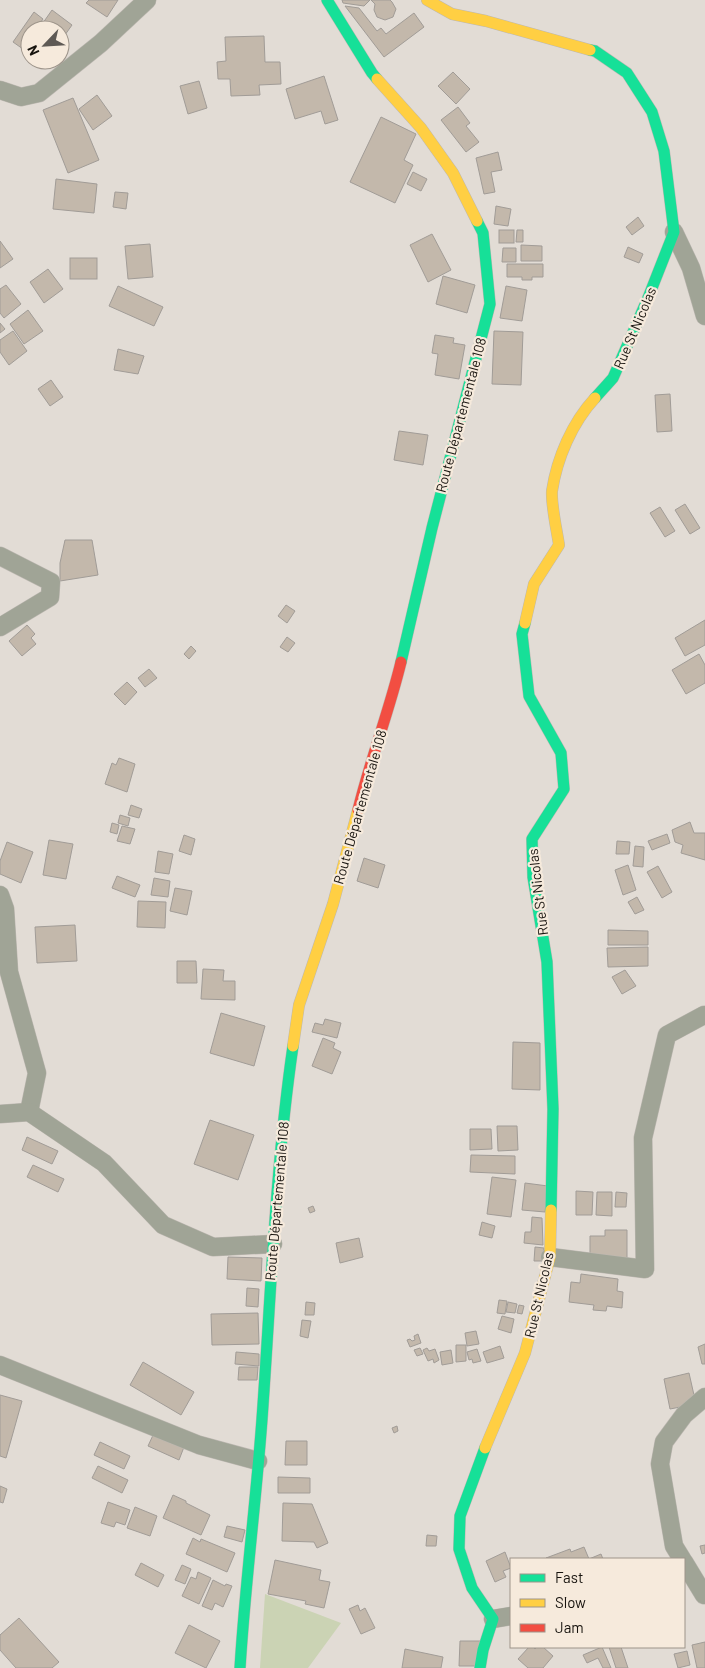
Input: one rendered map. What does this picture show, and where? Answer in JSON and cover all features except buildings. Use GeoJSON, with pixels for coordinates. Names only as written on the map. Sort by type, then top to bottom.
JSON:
{"type":"FeatureCollection","features":[{"type":"Feature","properties":{"kind":"street"},"geometry":{"type":"LineString","coordinates":[[0,90],[20,97],[39,93],[101,43],[147,0]]}},
{"type":"Feature","properties":{"kind":"street","name":"Route Départementale 108"},"geometry":{"type":"LineString","coordinates":[[240,1668],[258,1461],[286,1088],[299,1005],[333,904],[358,816],[365,781],[394,695],[432,528],[490,304],[483,232],[453,173],[421,128],[372,73],[327,0]]}},
{"type":"Feature","properties":{"kind":"street","name":"Rue St Nicolas"},"geometry":{"type":"LineString","coordinates":[[427,0],[452,14],[486,21],[595,51],[627,72],[652,112],[664,151],[674,232],[634,332],[613,378],[583,411],[561,454],[552,493],[559,545],[534,584],[522,634],[528,696],[561,753],[564,789],[532,839],[534,877],[547,962],[553,1118],[550,1257],[525,1353],[482,1455],[460,1516],[460,1548],[472,1588],[493,1619]]}},
{"type":"Feature","properties":{"kind":"street"},"geometry":{"type":"LineString","coordinates":[[674,232],[691,268],[705,316]]}},
{"type":"Feature","properties":{"kind":"street"},"geometry":{"type":"LineString","coordinates":[[0,556],[51,582],[50,597],[0,627]]}},
{"type":"Feature","properties":{"kind":"street"},"geometry":{"type":"LineString","coordinates":[[0,895],[5,909],[9,972],[37,1073],[29,1112]]}},
{"type":"Feature","properties":{"kind":"street"},"geometry":{"type":"LineString","coordinates":[[550,1257],[646,1269],[642,1138],[667,1036],[704,1015]]}},
{"type":"Feature","properties":{"kind":"street"},"geometry":{"type":"LineString","coordinates":[[0,1114],[29,1112],[104,1163],[163,1225],[212,1247],[273,1244]]}},
{"type":"Feature","properties":{"kind":"street"},"geometry":{"type":"LineString","coordinates":[[0,1365],[199,1445],[258,1461]]}},
{"type":"Feature","properties":{"kind":"street"},"geometry":{"type":"LineString","coordinates":[[682,1558],[674,1546],[660,1464],[664,1442],[684,1415],[705,1397]]}},
{"type":"Feature","properties":{"kind":"street"},"geometry":{"type":"LineString","coordinates":[[685,1563],[705,1596]]}},
{"type":"Feature","properties":{"kind":"street"},"geometry":{"type":"LineString","coordinates":[[685,1592],[705,1596]]}},
{"type":"Feature","properties":{"kind":"street"},"geometry":{"type":"LineString","coordinates":[[480,1668],[483,1650],[493,1619],[510,1616]]}},
{"type":"Feature","properties":{"kind":"green space"},"geometry":{"type":"Polygon","coordinates":[[[265,1594],[341,1623],[308,1668],[260,1668],[265,1594]]]}},
{"type":"Feature","properties":{"kind":"traffic: fast"},"geometry":{"type":"LineString","coordinates":[[327,0],[377,79]]}},
{"type":"Feature","properties":{"kind":"traffic: fast"},"geometry":{"type":"LineString","coordinates":[[590,50],[595,51],[627,73],[652,112],[664,151],[674,232],[613,378],[595,398]]}},
{"type":"Feature","properties":{"kind":"traffic: fast"},"geometry":{"type":"LineString","coordinates":[[401,662],[432,528],[490,304],[483,233],[477,221]]}},
{"type":"Feature","properties":{"kind":"traffic: fast"},"geometry":{"type":"LineString","coordinates":[[525,623],[522,634],[529,696],[561,753],[564,789],[532,839],[533,877],[547,962],[553,1109],[551,1210]]}},
{"type":"Feature","properties":{"kind":"traffic: fast"},"geometry":{"type":"LineString","coordinates":[[240,1668],[262,1419],[274,1232],[293,1046]]}},
{"type":"Feature","properties":{"kind":"traffic: fast"},"geometry":{"type":"LineString","coordinates":[[480,1668],[483,1650],[493,1619],[472,1588],[459,1549],[460,1516],[485,1448]]}},
{"type":"Feature","properties":{"kind":"traffic: slow"},"geometry":{"type":"LineString","coordinates":[[427,0],[452,14],[486,21],[590,50]]}},
{"type":"Feature","properties":{"kind":"traffic: slow"},"geometry":{"type":"LineString","coordinates":[[377,79],[421,128],[453,173],[477,221]]}},
{"type":"Feature","properties":{"kind":"traffic: slow"},"geometry":{"type":"LineString","coordinates":[[525,623],[534,584],[559,545],[552,497],[558,466],[579,418],[595,398]]}},
{"type":"Feature","properties":{"kind":"traffic: slow"},"geometry":{"type":"LineString","coordinates":[[293,1046],[299,1005],[333,904],[358,810]]}},
{"type":"Feature","properties":{"kind":"traffic: slow"},"geometry":{"type":"LineString","coordinates":[[485,1448],[525,1353],[550,1257],[551,1210]]}},
{"type":"Feature","properties":{"kind":"traffic: jam"},"geometry":{"type":"LineString","coordinates":[[358,810],[401,662]]}}]}
